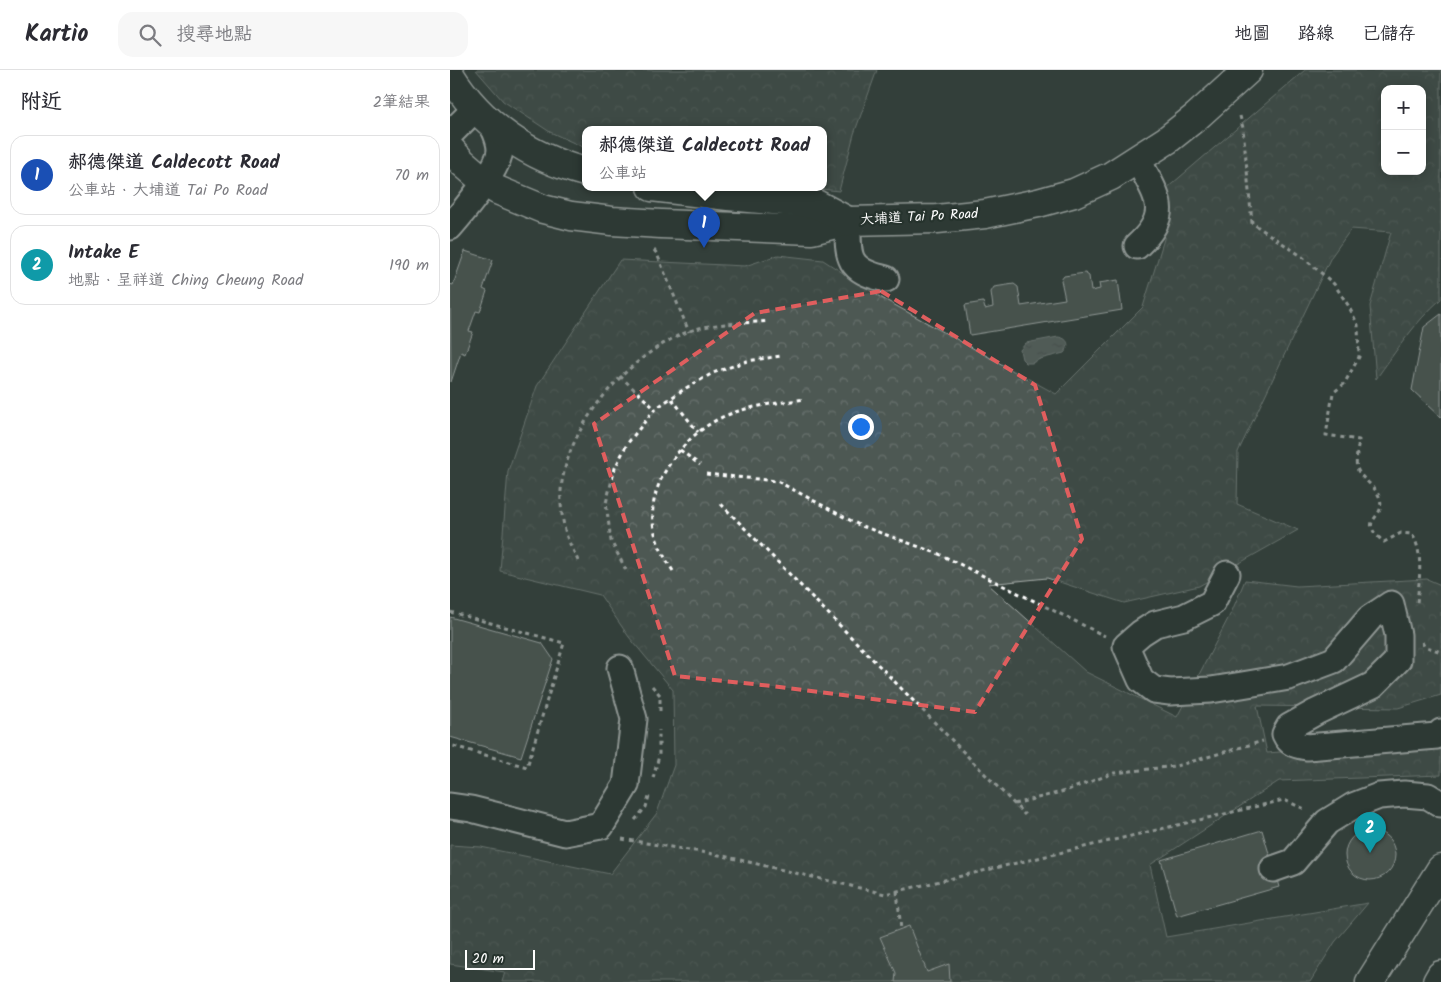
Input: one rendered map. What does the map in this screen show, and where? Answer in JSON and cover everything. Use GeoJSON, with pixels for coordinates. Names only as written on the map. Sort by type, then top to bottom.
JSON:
{"type":"FeatureCollection","features":[{"type":"Feature","properties":{"kind":"main road","name":"大埔道 Tai Po Road"},"geometry":{"type":"LineString","coordinates":[[450,149],[484,181],[518,200],[571,216],[612,221],[812,230],[848,220],[937,219],[985,214],[1038,203],[1074,193],[1111,176],[1138,160],[1196,117],[1248,70]]}},
{"type":"Feature","properties":{"kind":"main road"},"geometry":{"type":"LineString","coordinates":[[450,75],[460,91],[483,117],[512,140],[531,151],[582,171]]}},
{"type":"Feature","properties":{"kind":"main road","name":"大埔道 Tai Po Road"},"geometry":{"type":"LineString","coordinates":[[686,191],[816,204],[848,220]]}},
{"type":"Feature","properties":{"kind":"main road"},"geometry":{"type":"LineString","coordinates":[[1370,982],[1441,869]]}},
{"type":"Feature","properties":{"kind":"main road"},"geometry":{"type":"LineString","coordinates":[[1437,982],[1441,975]]}},
{"type":"Feature","properties":{"kind":"street"},"geometry":{"type":"LineString","coordinates":[[450,134],[483,117],[498,137],[500,150],[497,163],[450,227]]}},
{"type":"Feature","properties":{"kind":"street"},"geometry":{"type":"LineString","coordinates":[[1137,246],[1147,237],[1157,222],[1159,204],[1138,160]]}},
{"type":"Feature","properties":{"kind":"street"},"geometry":{"type":"LineString","coordinates":[[848,220],[848,250],[850,258],[856,267],[870,276],[886,279]]}},
{"type":"Feature","properties":{"kind":"street"},"geometry":{"type":"LineString","coordinates":[[1227,574],[1212,603],[1184,617],[1155,624],[1126,646],[1141,680],[1154,690],[1170,692],[1226,687],[1289,677],[1334,660],[1370,618],[1391,604],[1398,635],[1398,660],[1373,685],[1316,712],[1289,728],[1285,734],[1292,744],[1307,747],[1437,736],[1441,732]]}},
{"type":"Feature","properties":{"kind":"street"},"geometry":{"type":"LineString","coordinates":[[450,806],[471,809],[565,832],[602,826],[626,785],[634,719],[620,668]]}},
{"type":"Feature","properties":{"kind":"street"},"geometry":{"type":"LineString","coordinates":[[1273,869],[1293,862],[1327,822],[1353,806],[1379,796],[1404,794],[1428,796],[1441,804]]}},
{"type":"Feature","properties":{"kind":"path"},"geometry":{"type":"LineString","coordinates":[[1240,116],[1243,128],[1252,223],[1300,255],[1334,284],[1358,325],[1359,357],[1344,384],[1332,393],[1326,435],[1359,440],[1357,468],[1365,479],[1377,489],[1381,502],[1378,513],[1371,523],[1371,529],[1374,534],[1384,542],[1402,532],[1412,534],[1416,541],[1420,569],[1417,607]]}},
{"type":"Feature","properties":{"kind":"path"},"geometry":{"type":"LineString","coordinates":[[657,254],[688,332]]}},
{"type":"Feature","properties":{"kind":"path"},"geometry":{"type":"LineString","coordinates":[[578,561],[565,531],[561,502],[562,477],[572,447],[600,400],[620,376],[666,342],[688,332],[703,328],[769,321]]}},
{"type":"Feature","properties":{"kind":"path"},"geometry":{"type":"LineString","coordinates":[[626,570],[611,541],[606,503],[615,468],[627,444],[655,409],[686,388],[713,373],[747,362],[781,356]]}},
{"type":"Feature","properties":{"kind":"path"},"geometry":{"type":"LineString","coordinates":[[620,376],[655,409]]}},
{"type":"Feature","properties":{"kind":"path"},"geometry":{"type":"LineString","coordinates":[[672,399],[698,432]]}},
{"type":"Feature","properties":{"kind":"path"},"geometry":{"type":"LineString","coordinates":[[673,571],[659,547],[653,521],[656,490],[669,465],[680,450],[706,426],[736,411],[754,406],[804,399]]}},
{"type":"Feature","properties":{"kind":"path"},"geometry":{"type":"LineString","coordinates":[[680,450],[700,465]]}},
{"type":"Feature","properties":{"kind":"path"},"geometry":{"type":"LineString","coordinates":[[706,474],[777,481],[859,526],[939,554],[1126,646]]}},
{"type":"Feature","properties":{"kind":"path"},"geometry":{"type":"LineString","coordinates":[[722,504],[1025,815]]}},
{"type":"Feature","properties":{"kind":"path"},"geometry":{"type":"LineString","coordinates":[[450,612],[564,643],[527,767],[450,745]]}},
{"type":"Feature","properties":{"kind":"path"},"geometry":{"type":"LineString","coordinates":[[1421,639],[1424,646],[1441,652]]}},
{"type":"Feature","properties":{"kind":"path"},"geometry":{"type":"LineString","coordinates":[[1014,804],[1065,790],[1114,773],[1176,766],[1285,734]]}},
{"type":"Feature","properties":{"kind":"path"},"geometry":{"type":"LineString","coordinates":[[618,839],[720,855],[884,894],[1284,800],[1317,814],[1327,822]]}},
{"type":"Feature","properties":{"kind":"path"},"geometry":{"type":"LineString","coordinates":[[897,891],[901,930]]}},
{"type":"Feature","properties":{"kind":"highlighted area"},"geometry":{"type":"Polygon","coordinates":[[[881,291],[1035,385],[1082,539],[975,712],[772,686],[675,676],[594,424],[755,313],[881,291]]]}},
{"type":"Feature","properties":{"kind":"green space"},"geometry":{"type":"Polygon","coordinates":[[[476,70],[877,70],[854,134],[839,191],[827,190],[827,126],[582,126],[582,147],[550,132],[503,101],[476,70]]]}},
{"type":"Feature","properties":{"kind":"green space"},"geometry":{"type":"Polygon","coordinates":[[[1305,70],[1441,70],[1441,299],[1414,327],[1376,379],[1370,306],[1391,232],[1351,229],[1331,257],[1238,452],[1237,504],[1298,530],[1199,586],[1124,603],[1047,578],[988,584],[1086,672],[1177,717],[1232,611],[1245,580],[1297,586],[1427,579],[1441,585],[1441,695],[1398,708],[1257,706],[1267,753],[1437,740],[1441,751],[1441,775],[1279,781],[1150,865],[1166,937],[1368,903],[1335,942],[1310,982],[502,982],[505,972],[450,964],[450,845],[481,847],[610,874],[657,813],[674,765],[673,690],[629,637],[600,595],[500,571],[508,471],[537,386],[620,260],[745,266],[778,255],[823,260],[880,297],[1056,394],[1143,307],[1164,239],[1166,189],[1305,70]]]}},
{"type":"Feature","properties":{"kind":"water"},"geometry":{"type":"Polygon","coordinates":[[[1058,337],[1067,342],[1068,345],[1064,353],[1032,363],[1026,363],[1022,359],[1020,350],[1026,343],[1058,337]]]}},
{"type":"Feature","properties":{"kind":"building"},"geometry":{"type":"Polygon","coordinates":[[[465,251],[493,260],[483,289],[487,291],[480,312],[476,311],[469,331],[473,332],[465,354],[461,352],[451,382],[450,284],[453,285],[465,251]]]}},
{"type":"Feature","properties":{"kind":"building"},"geometry":{"type":"Polygon","coordinates":[[[1085,273],[1089,276],[1091,291],[1100,289],[1099,283],[1118,280],[1122,310],[970,335],[965,305],[983,302],[985,309],[993,307],[991,292],[994,287],[1014,284],[1018,287],[1021,306],[1065,299],[1061,280],[1064,276],[1085,273]]]}},
{"type":"Feature","properties":{"kind":"building"},"geometry":{"type":"Polygon","coordinates":[[[1441,314],[1441,417],[1412,390],[1424,327],[1441,314]]]}},
{"type":"Feature","properties":{"kind":"building"},"geometry":{"type":"Polygon","coordinates":[[[450,617],[542,643],[553,659],[521,757],[450,737],[450,617]]]}},
{"type":"Feature","properties":{"kind":"building"},"geometry":{"type":"Polygon","coordinates":[[[1262,830],[1279,887],[1177,916],[1161,860],[1262,830]]]}},
{"type":"Feature","properties":{"kind":"building"},"geometry":{"type":"Polygon","coordinates":[[[1370,830],[1380,832],[1388,837],[1393,845],[1395,855],[1393,865],[1388,873],[1380,878],[1370,880],[1360,878],[1352,873],[1347,865],[1345,855],[1347,845],[1352,837],[1360,832],[1370,830]]]}},
{"type":"Feature","properties":{"kind":"building"},"geometry":{"type":"Polygon","coordinates":[[[909,926],[927,972],[949,964],[950,982],[895,982],[896,973],[880,937],[909,926]]]}},
{"type":"Feature","properties":{"kind":"place","name":"郝德傑道 Caldecott Road"},"geometry":{"type":"Point","coordinates":[704,248]}},
{"type":"Feature","properties":{"kind":"place","name":"Intake E"},"geometry":{"type":"Point","coordinates":[1370,853]}}]}
